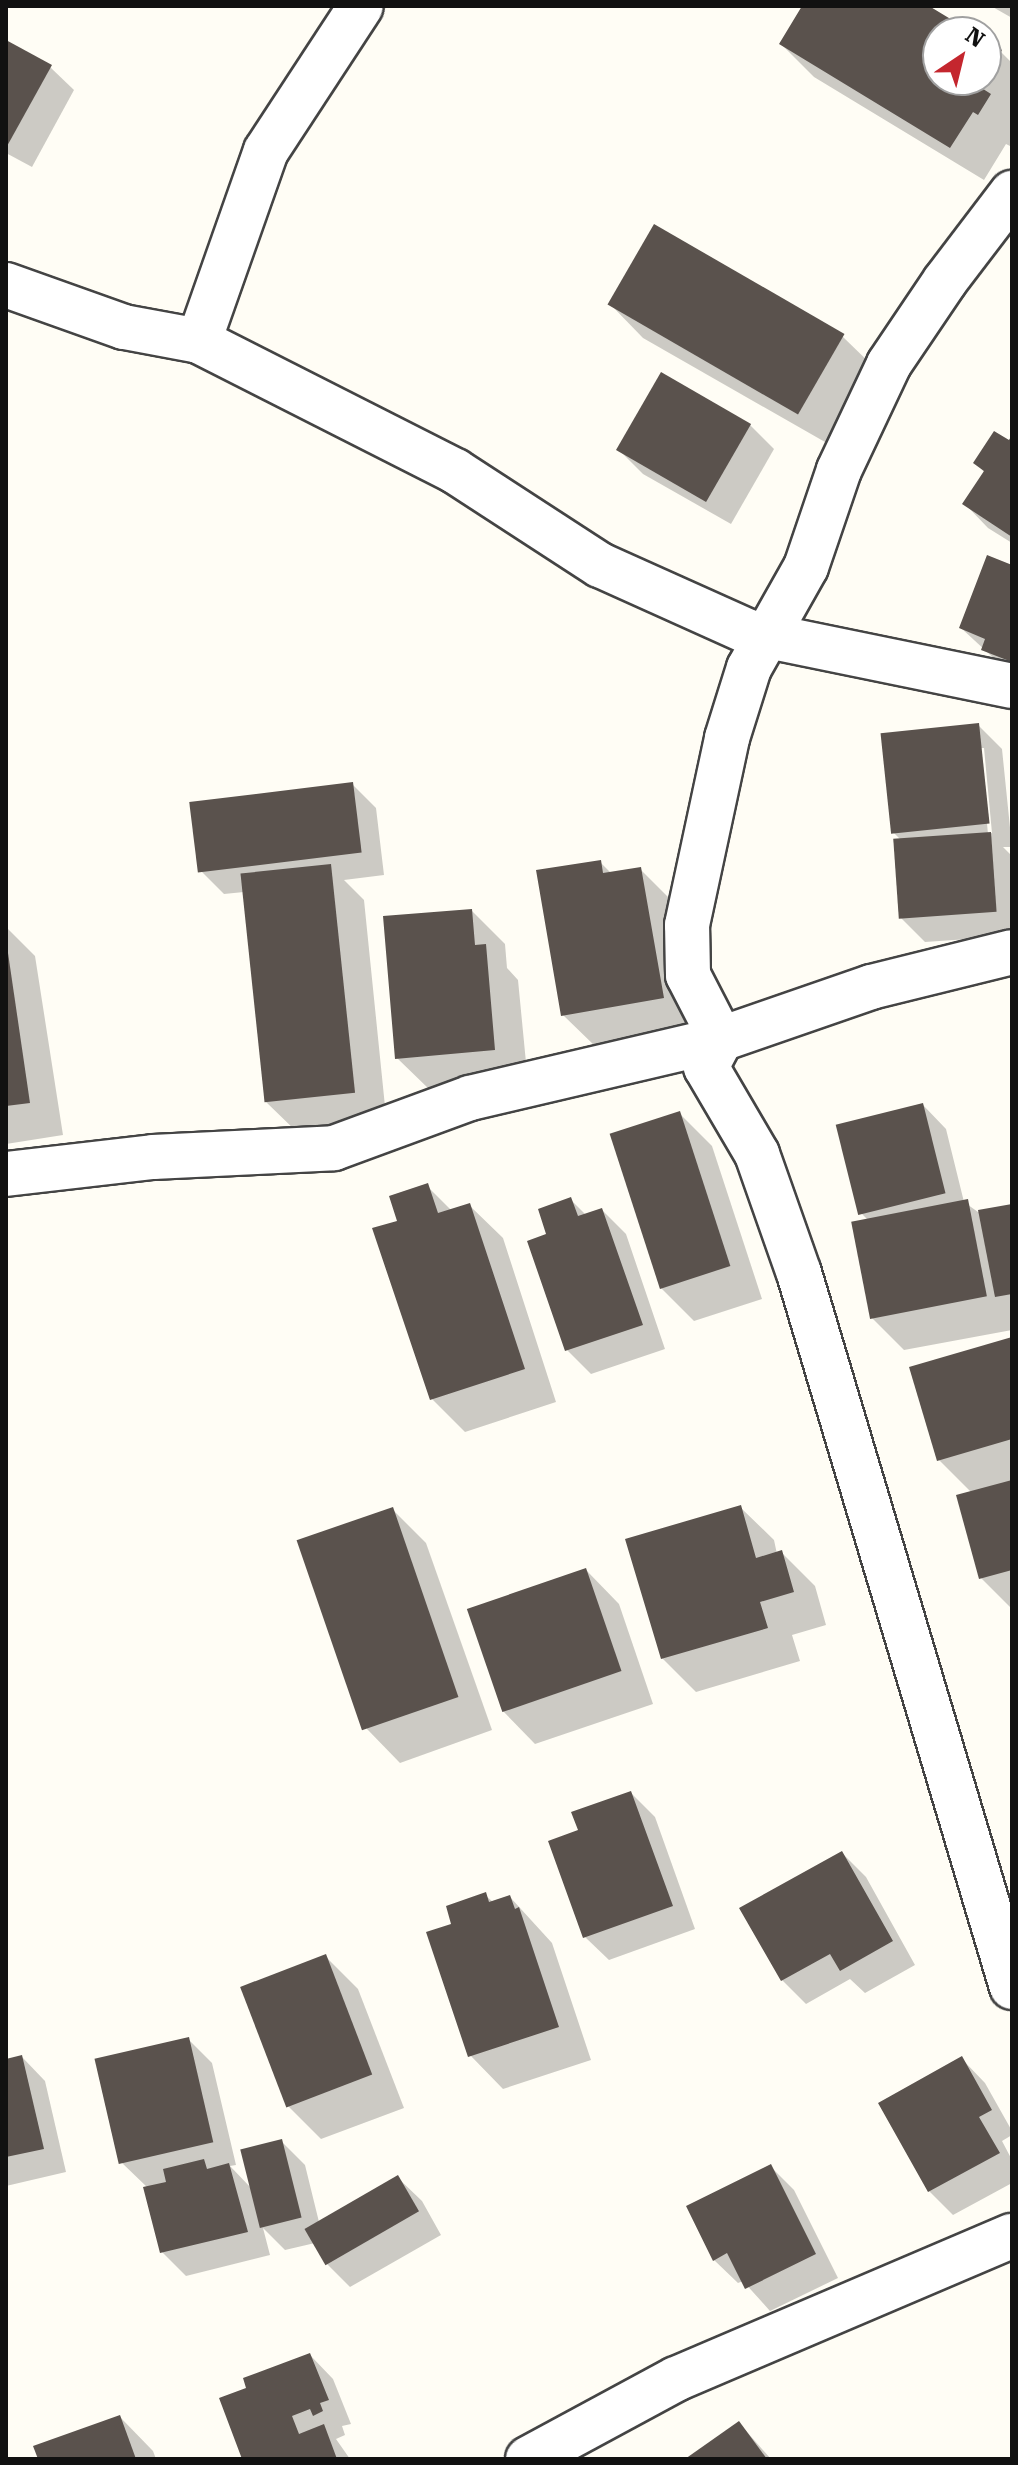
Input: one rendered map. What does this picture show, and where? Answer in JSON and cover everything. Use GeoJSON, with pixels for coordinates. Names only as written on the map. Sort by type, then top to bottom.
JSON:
{"type":"FeatureCollection","features":[{"type":"Feature","properties":{"kind":"street"},"geometry":{"type":"LineString","coordinates":[[199,341],[266,151],[361,6]]}},
{"type":"Feature","properties":{"kind":"street"},"geometry":{"type":"LineString","coordinates":[[721,1039],[688,975],[687,925],[727,738],[749,668],[806,567],[839,470],[889,364],[945,281],[1012,193]]}},
{"type":"Feature","properties":{"kind":"street"},"geometry":{"type":"LineString","coordinates":[[6,285],[124,327],[199,341],[455,471],[600,565],[766,637],[1012,686]]}},
{"type":"Feature","properties":{"kind":"street"},"geometry":{"type":"LineString","coordinates":[[6,1174],[153,1157],[334,1148],[470,1098],[721,1039],[871,987],[1012,952]]}},
{"type":"Feature","properties":{"kind":"street"},"geometry":{"type":"LineString","coordinates":[[721,1039],[706,1067],[757,1154],[799,1273],[1012,1987]]}},
{"type":"Feature","properties":{"kind":"street"},"geometry":{"type":"LineString","coordinates":[[528,2459],[676,2379],[1012,2236]]}},
{"type":"Feature","properties":{"kind":"building"},"geometry":{"type":"Polygon","coordinates":[[[802,6],[929,6],[946,16],[922,16],[922,96],[990,96],[978,115],[973,112],[950,148],[779,44],[802,6]]]}},
{"type":"Feature","properties":{"kind":"building"},"geometry":{"type":"Polygon","coordinates":[[[6,40],[52,65],[6,148],[6,40]]]}},
{"type":"Feature","properties":{"kind":"building"},"geometry":{"type":"Polygon","coordinates":[[[654,224],[845,334],[798,415],[608,305],[654,224]]]}},
{"type":"Feature","properties":{"kind":"building"},"geometry":{"type":"Polygon","coordinates":[[[661,372],[751,424],[706,502],[616,450],[661,372]]]}},
{"type":"Feature","properties":{"kind":"building"},"geometry":{"type":"Polygon","coordinates":[[[994,431],[1009,440],[1012,435],[1012,537],[962,504],[984,471],[973,463],[994,431]]]}},
{"type":"Feature","properties":{"kind":"building"},"geometry":{"type":"Polygon","coordinates":[[[987,555],[1012,565],[1012,662],[981,650],[985,639],[959,628],[987,555]]]}},
{"type":"Feature","properties":{"kind":"building"},"geometry":{"type":"Polygon","coordinates":[[[979,723],[990,823],[891,834],[881,733],[979,723]]]}},
{"type":"Feature","properties":{"kind":"building"},"geometry":{"type":"Polygon","coordinates":[[[353,782],[362,852],[198,873],[189,802],[353,782]]]}},
{"type":"Feature","properties":{"kind":"building"},"geometry":{"type":"Polygon","coordinates":[[[991,832],[997,912],[899,919],[893,839],[991,832]]]}},
{"type":"Feature","properties":{"kind":"building"},"geometry":{"type":"Polygon","coordinates":[[[601,860],[603,873],[641,867],[664,998],[561,1016],[536,870],[601,860]]]}},
{"type":"Feature","properties":{"kind":"building"},"geometry":{"type":"Polygon","coordinates":[[[331,864],[355,1093],[265,1102],[240,874],[331,864]]]}},
{"type":"Feature","properties":{"kind":"building"},"geometry":{"type":"Polygon","coordinates":[[[472,909],[475,945],[486,944],[495,1050],[395,1059],[383,916],[472,909]]]}},
{"type":"Feature","properties":{"kind":"building"},"geometry":{"type":"Polygon","coordinates":[[[6,954],[30,1103],[6,1106],[6,954]]]}},
{"type":"Feature","properties":{"kind":"building"},"geometry":{"type":"Polygon","coordinates":[[[923,1103],[945,1193],[858,1215],[836,1125],[923,1103]]]}},
{"type":"Feature","properties":{"kind":"building"},"geometry":{"type":"Polygon","coordinates":[[[680,1111],[730,1266],[660,1289],[610,1134],[680,1111]]]}},
{"type":"Feature","properties":{"kind":"building"},"geometry":{"type":"Polygon","coordinates":[[[428,1183],[438,1213],[470,1203],[525,1369],[430,1400],[372,1228],[397,1221],[389,1196],[428,1183]]]}},
{"type":"Feature","properties":{"kind":"building"},"geometry":{"type":"Polygon","coordinates":[[[571,1197],[578,1216],[602,1208],[643,1325],[565,1351],[527,1241],[546,1234],[538,1209],[571,1197]]]}},
{"type":"Feature","properties":{"kind":"building"},"geometry":{"type":"Polygon","coordinates":[[[968,1199],[987,1296],[870,1319],[851,1222],[968,1199]]]}},
{"type":"Feature","properties":{"kind":"building"},"geometry":{"type":"Polygon","coordinates":[[[1012,1204],[1012,1294],[995,1297],[978,1210],[1012,1204]]]}},
{"type":"Feature","properties":{"kind":"building"},"geometry":{"type":"Polygon","coordinates":[[[1012,1337],[1012,1439],[937,1461],[909,1367],[1012,1337]]]}},
{"type":"Feature","properties":{"kind":"building"},"geometry":{"type":"Polygon","coordinates":[[[1012,1480],[1012,1570],[979,1579],[956,1495],[1012,1480]]]}},
{"type":"Feature","properties":{"kind":"building"},"geometry":{"type":"Polygon","coordinates":[[[741,1505],[756,1558],[782,1550],[794,1592],[760,1602],[768,1628],[661,1659],[625,1539],[741,1505]]]}},
{"type":"Feature","properties":{"kind":"building"},"geometry":{"type":"Polygon","coordinates":[[[393,1507],[458,1697],[362,1730],[297,1540],[393,1507]]]}},
{"type":"Feature","properties":{"kind":"building"},"geometry":{"type":"Polygon","coordinates":[[[586,1568],[621,1671],[502,1712],[467,1609],[586,1568]]]}},
{"type":"Feature","properties":{"kind":"building"},"geometry":{"type":"Polygon","coordinates":[[[631,1791],[673,1906],[583,1938],[548,1841],[578,1830],[571,1812],[631,1791]]]}},
{"type":"Feature","properties":{"kind":"building"},"geometry":{"type":"Polygon","coordinates":[[[842,1851],[893,1941],[840,1971],[830,1954],[781,1981],[739,1908],[842,1851]]]}},
{"type":"Feature","properties":{"kind":"building"},"geometry":{"type":"Polygon","coordinates":[[[486,1892],[489,1902],[510,1895],[515,1909],[519,1907],[559,2027],[468,2057],[426,1932],[451,1924],[446,1906],[486,1892]]]}},
{"type":"Feature","properties":{"kind":"building"},"geometry":{"type":"Polygon","coordinates":[[[326,1954],[372,2074],[286,2107],[240,1987],[326,1954]]]}},
{"type":"Feature","properties":{"kind":"building"},"geometry":{"type":"Polygon","coordinates":[[[189,2037],[213,2142],[119,2164],[94,2059],[189,2037]]]}},
{"type":"Feature","properties":{"kind":"building"},"geometry":{"type":"Polygon","coordinates":[[[22,2055],[44,2149],[6,2157],[6,2059],[22,2055]]]}},
{"type":"Feature","properties":{"kind":"building"},"geometry":{"type":"Polygon","coordinates":[[[962,2056],[992,2110],[979,2117],[1000,2153],[928,2192],[878,2103],[962,2056]]]}},
{"type":"Feature","properties":{"kind":"building"},"geometry":{"type":"Polygon","coordinates":[[[282,2139],[302,2218],[260,2228],[240,2149],[282,2139]]]}},
{"type":"Feature","properties":{"kind":"building"},"geometry":{"type":"Polygon","coordinates":[[[204,2159],[207,2169],[229,2163],[248,2232],[160,2253],[143,2187],[166,2182],[163,2169],[204,2159]]]}},
{"type":"Feature","properties":{"kind":"building"},"geometry":{"type":"Polygon","coordinates":[[[771,2164],[816,2254],[745,2289],[727,2253],[713,2261],[686,2206],[771,2164]]]}},
{"type":"Feature","properties":{"kind":"building"},"geometry":{"type":"Polygon","coordinates":[[[398,2175],[419,2211],[325,2265],[304,2229],[398,2175]]]}},
{"type":"Feature","properties":{"kind":"building"},"geometry":{"type":"Polygon","coordinates":[[[310,2353],[329,2400],[320,2403],[323,2411],[313,2416],[310,2409],[292,2416],[299,2434],[324,2424],[337,2459],[242,2459],[219,2398],[246,2388],[243,2378],[310,2353]]]}},
{"type":"Feature","properties":{"kind":"building"},"geometry":{"type":"Polygon","coordinates":[[[120,2415],[136,2459],[38,2459],[33,2446],[120,2415]]]}},
{"type":"Feature","properties":{"kind":"building"},"geometry":{"type":"Polygon","coordinates":[[[739,2421],[767,2459],[685,2459],[739,2421]]]}}]}
